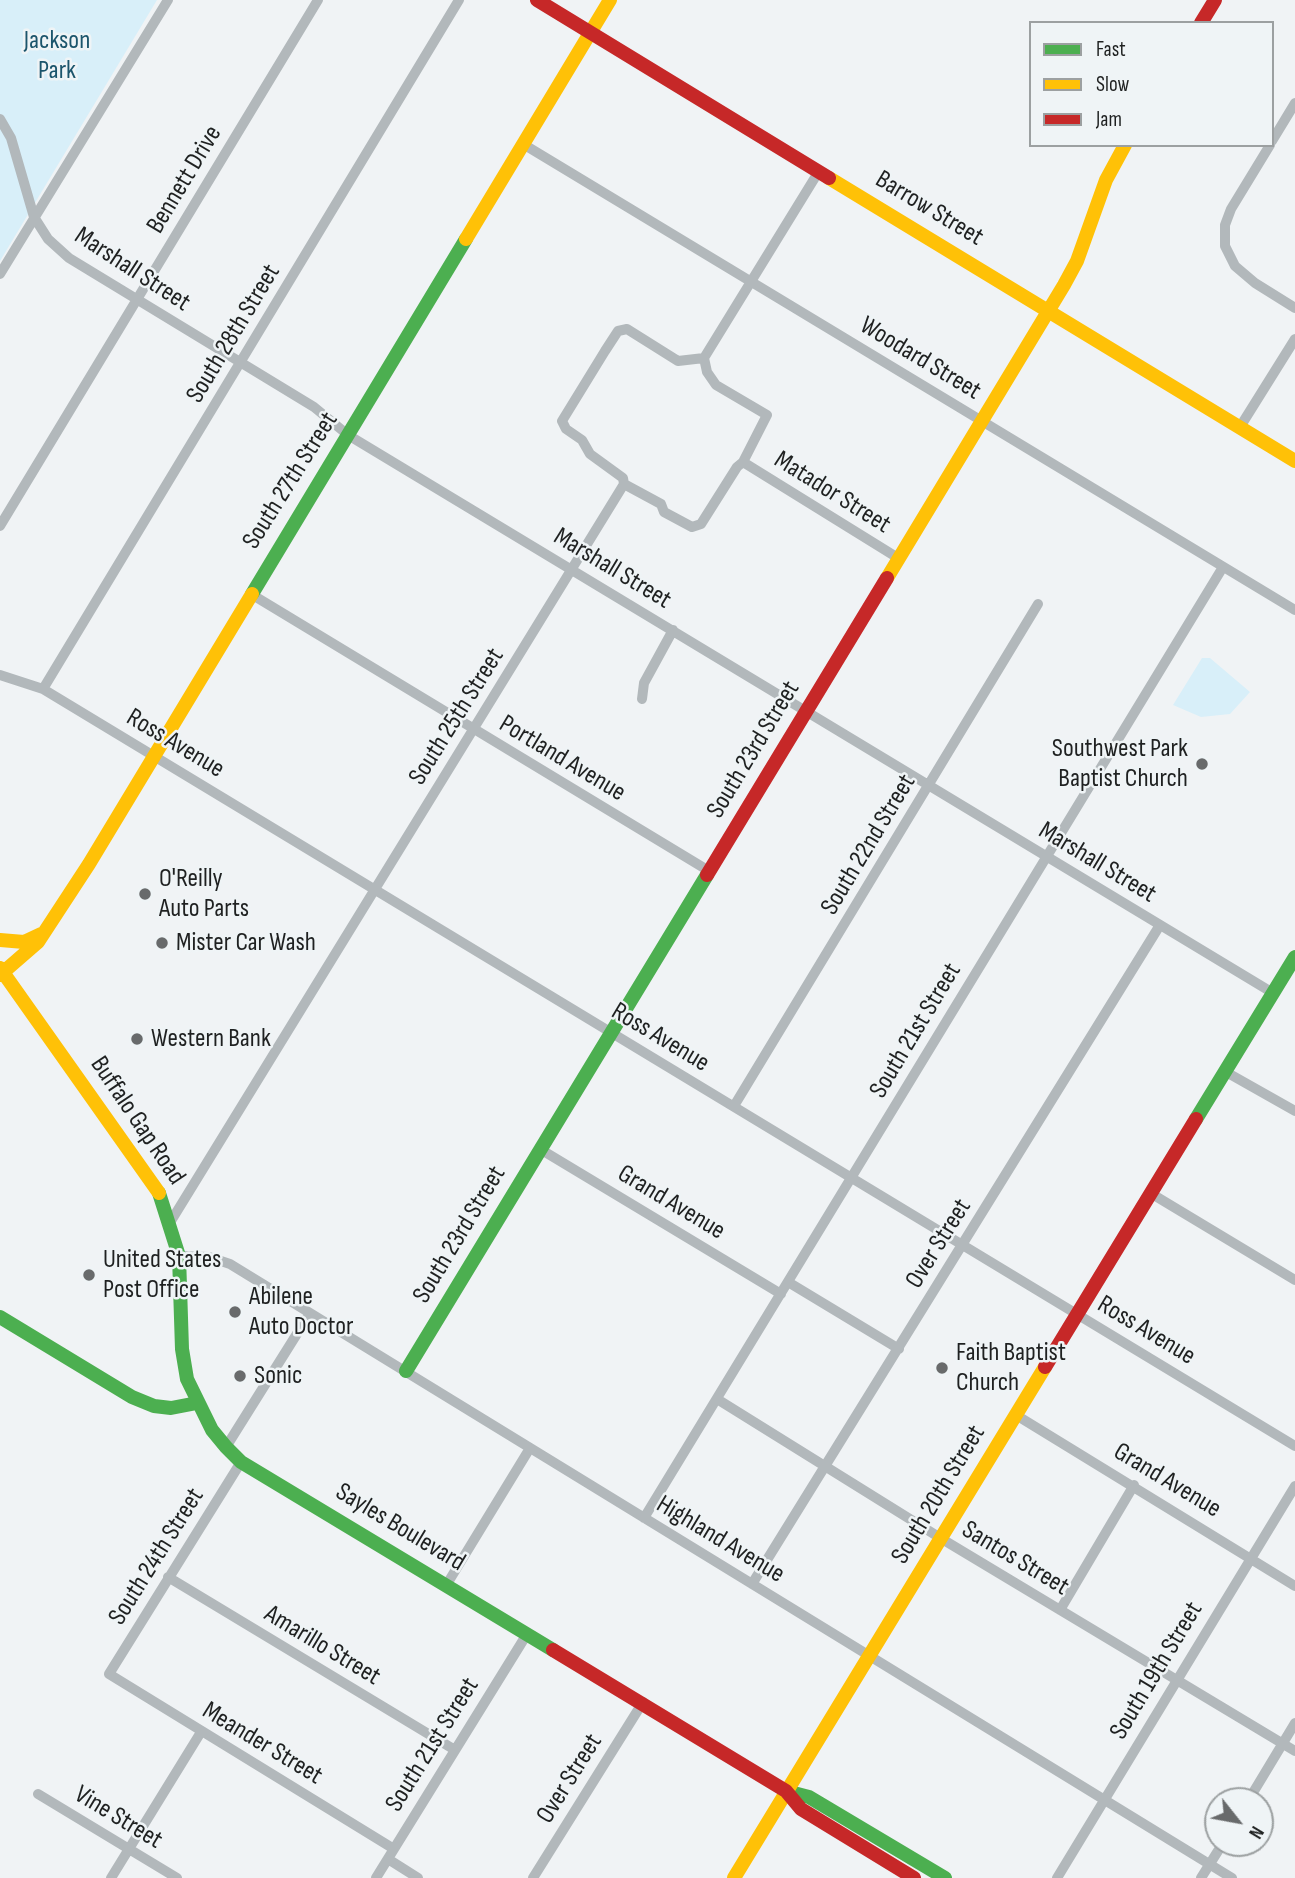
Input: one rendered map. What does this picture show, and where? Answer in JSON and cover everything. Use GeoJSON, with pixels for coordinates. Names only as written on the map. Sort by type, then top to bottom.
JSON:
{"type":"FeatureCollection","features":[{"type":"Feature","properties":{"kind":"main road","name":"Barrow Street"},"geometry":{"type":"LineString","coordinates":[[537,0],[1295,461]]}},
{"type":"Feature","properties":{"kind":"main road","name":"South 27th Street"},"geometry":{"type":"LineString","coordinates":[[1,972],[45,931],[610,0]]}},
{"type":"Feature","properties":{"kind":"main road"},"geometry":{"type":"LineString","coordinates":[[1202,21],[1215,0]]}},
{"type":"Feature","properties":{"kind":"main road","name":"South 23rd Street"},"geometry":{"type":"LineString","coordinates":[[405,1371],[1049,310],[1077,261],[1106,180],[1124,147]]}},
{"type":"Feature","properties":{"kind":"main road"},"geometry":{"type":"LineString","coordinates":[[0,940],[24,942],[45,931]]}},
{"type":"Feature","properties":{"kind":"main road","name":"South 20th Street"},"geometry":{"type":"LineString","coordinates":[[734,1878],[1295,957]]}},
{"type":"Feature","properties":{"kind":"main road","name":"Buffalo Gap Road"},"geometry":{"type":"LineString","coordinates":[[1,972],[150,1176],[171,1221],[179,1256],[182,1349],[187,1379],[197,1403]]}},
{"type":"Feature","properties":{"kind":"main road"},"geometry":{"type":"LineString","coordinates":[[0,1317],[132,1397],[153,1406],[172,1408],[197,1403]]}},
{"type":"Feature","properties":{"kind":"main road","name":"Sayles Boulevard"},"geometry":{"type":"LineString","coordinates":[[197,1403],[226,1447],[241,1462],[643,1702],[786,1791],[809,1797],[944,1878]]}},
{"type":"Feature","properties":{"kind":"main road","name":"Sayles Boulevard"},"geometry":{"type":"LineString","coordinates":[[786,1791],[801,1809],[897,1874],[914,1878]]}},
{"type":"Feature","properties":{"kind":"street"},"geometry":{"type":"LineString","coordinates":[[0,274],[168,0]]}},
{"type":"Feature","properties":{"kind":"street","name":"Bennett Drive"},"geometry":{"type":"LineString","coordinates":[[0,526],[318,0]]}},
{"type":"Feature","properties":{"kind":"street","name":"South 28th Street"},"geometry":{"type":"LineString","coordinates":[[43,688],[459,0]]}},
{"type":"Feature","properties":{"kind":"street"},"geometry":{"type":"LineString","coordinates":[[1274,138],[1295,103]]}},
{"type":"Feature","properties":{"kind":"street","name":"Marshall Street"},"geometry":{"type":"LineString","coordinates":[[0,119],[10,138],[34,217],[48,239],[69,258],[314,407],[348,435],[1273,993]]}},
{"type":"Feature","properties":{"kind":"street","name":"Woodard Street"},"geometry":{"type":"LineString","coordinates":[[523,144],[1295,610]]}},
{"type":"Feature","properties":{"kind":"street"},"geometry":{"type":"LineString","coordinates":[[1268,147],[1231,209],[1225,225],[1225,246],[1235,266],[1245,275],[1295,308]]}},
{"type":"Feature","properties":{"kind":"street"},"geometry":{"type":"LineString","coordinates":[[743,462],[767,415],[716,385],[707,372],[704,358],[819,171]]}},
{"type":"Feature","properties":{"kind":"street"},"geometry":{"type":"LineString","coordinates":[[624,484],[623,478],[590,454],[582,440],[566,429],[562,421],[605,351],[618,331],[627,329],[678,361],[704,358]]}},
{"type":"Feature","properties":{"kind":"street"},"geometry":{"type":"LineString","coordinates":[[1240,427],[1295,339]]}},
{"type":"Feature","properties":{"kind":"street","name":"Matador Street"},"geometry":{"type":"LineString","coordinates":[[624,484],[661,504],[664,512],[692,527],[701,524],[737,467],[743,462],[898,558]]}},
{"type":"Feature","properties":{"kind":"street","name":"South 25th Street"},"geometry":{"type":"LineString","coordinates":[[171,1221],[573,571],[624,484]]}},
{"type":"Feature","properties":{"kind":"street","name":"South 21st Street"},"geometry":{"type":"LineString","coordinates":[[644,1518],[1223,567]]}},
{"type":"Feature","properties":{"kind":"street","name":"Portland Avenue"},"geometry":{"type":"LineString","coordinates":[[251,594],[709,871]]}},
{"type":"Feature","properties":{"kind":"street","name":"South 22nd Street"},"geometry":{"type":"LineString","coordinates":[[734,1106],[1038,604]]}},
{"type":"Feature","properties":{"kind":"street"},"geometry":{"type":"LineString","coordinates":[[642,699],[644,683],[673,630]]}},
{"type":"Feature","properties":{"kind":"street","name":"Ross Avenue"},"geometry":{"type":"LineString","coordinates":[[0,675],[43,688],[610,1034],[734,1106],[850,1179],[1295,1446]]}},
{"type":"Feature","properties":{"kind":"street","name":"Over Street"},"geometry":{"type":"LineString","coordinates":[[752,1584],[827,1468],[1160,925]]}},
{"type":"Feature","properties":{"kind":"street"},"geometry":{"type":"LineString","coordinates":[[1226,1072],[1295,1111]]}},
{"type":"Feature","properties":{"kind":"street","name":"Grand Avenue"},"geometry":{"type":"LineString","coordinates":[[540,1149],[780,1294]]}},
{"type":"Feature","properties":{"kind":"street"},"geometry":{"type":"LineString","coordinates":[[1152,1194],[1295,1280]]}},
{"type":"Feature","properties":{"kind":"street","name":"Highland Avenue"},"geometry":{"type":"LineString","coordinates":[[179,1256],[209,1258],[230,1264],[1232,1878]]}},
{"type":"Feature","properties":{"kind":"street"},"geometry":{"type":"LineString","coordinates":[[788,1282],[900,1349]]}},
{"type":"Feature","properties":{"kind":"street"},"geometry":{"type":"LineString","coordinates":[[226,1447],[310,1313]]}},
{"type":"Feature","properties":{"kind":"street","name":"Santos Street"},"geometry":{"type":"LineString","coordinates":[[717,1399],[1060,1611],[1295,1751]]}},
{"type":"Feature","properties":{"kind":"street","name":"Grand Avenue"},"geometry":{"type":"LineString","coordinates":[[1016,1415],[1252,1557],[1295,1586]]}},
{"type":"Feature","properties":{"kind":"street"},"geometry":{"type":"LineString","coordinates":[[447,1584],[530,1448]]}},
{"type":"Feature","properties":{"kind":"street","name":"South 24th Street"},"geometry":{"type":"LineString","coordinates":[[109,1674],[241,1462]]}},
{"type":"Feature","properties":{"kind":"street"},"geometry":{"type":"LineString","coordinates":[[1060,1611],[1134,1485]]}},
{"type":"Feature","properties":{"kind":"street","name":"South 19th Street"},"geometry":{"type":"LineString","coordinates":[[1057,1878],[1295,1486]]}},
{"type":"Feature","properties":{"kind":"street","name":"Amarillo Street"},"geometry":{"type":"LineString","coordinates":[[168,1577],[455,1750]]}},
{"type":"Feature","properties":{"kind":"street","name":"South 21st Street"},"geometry":{"type":"LineString","coordinates":[[376,1878],[527,1634]]}},
{"type":"Feature","properties":{"kind":"street","name":"Meander Street"},"geometry":{"type":"LineString","coordinates":[[109,1674],[394,1849]]}},
{"type":"Feature","properties":{"kind":"street","name":"Over Street"},"geometry":{"type":"LineString","coordinates":[[533,1878],[643,1702]]}},
{"type":"Feature","properties":{"kind":"street"},"geometry":{"type":"LineString","coordinates":[[1257,1787],[1295,1723]]}},
{"type":"Feature","properties":{"kind":"street"},"geometry":{"type":"LineString","coordinates":[[111,1878],[201,1732]]}},
{"type":"Feature","properties":{"kind":"street","name":"Vine Street"},"geometry":{"type":"LineString","coordinates":[[38,1794],[177,1878]]}},
{"type":"Feature","properties":{"kind":"street"},"geometry":{"type":"LineString","coordinates":[[897,1874],[908,1856]]}},
{"type":"Feature","properties":{"kind":"street"},"geometry":{"type":"LineString","coordinates":[[1201,1878],[1214,1857]]}},
{"type":"Feature","properties":{"kind":"street"},"geometry":{"type":"LineString","coordinates":[[388,1859],[418,1878]]}},
{"type":"Feature","properties":{"kind":"green space","name":"Jackson Park"},"geometry":{"type":"Polygon","coordinates":[[[0,0],[157,0],[0,261],[0,0]]]}},
{"type":"Feature","properties":{"kind":"green space"},"geometry":{"type":"Polygon","coordinates":[[[1202,658],[1210,658],[1250,692],[1230,714],[1201,717],[1173,705],[1202,658]]]}},
{"type":"Feature","properties":{"kind":"traffic: fast"},"geometry":{"type":"LineString","coordinates":[[252,594],[466,239]]}},
{"type":"Feature","properties":{"kind":"traffic: fast"},"geometry":{"type":"LineString","coordinates":[[406,1371],[707,875]]}},
{"type":"Feature","properties":{"kind":"traffic: fast"},"geometry":{"type":"LineString","coordinates":[[1196,1119],[1295,957]]}},
{"type":"Feature","properties":{"kind":"traffic: fast"},"geometry":{"type":"LineString","coordinates":[[159,1193],[179,1256],[182,1349],[187,1379],[212,1430],[226,1447],[241,1462],[553,1650]]}},
{"type":"Feature","properties":{"kind":"traffic: fast"},"geometry":{"type":"LineString","coordinates":[[0,1317],[132,1397],[154,1406],[171,1408],[197,1403]]}},
{"type":"Feature","properties":{"kind":"traffic: fast"},"geometry":{"type":"LineString","coordinates":[[786,1791],[809,1797],[945,1878]]}},
{"type":"Feature","properties":{"kind":"traffic: slow"},"geometry":{"type":"LineString","coordinates":[[466,239],[610,0]]}},
{"type":"Feature","properties":{"kind":"traffic: slow"},"geometry":{"type":"LineString","coordinates":[[887,578],[1064,285],[1077,261],[1106,180],[1124,147]]}},
{"type":"Feature","properties":{"kind":"traffic: slow"},"geometry":{"type":"LineString","coordinates":[[829,178],[1295,461]]}},
{"type":"Feature","properties":{"kind":"traffic: slow"},"geometry":{"type":"LineString","coordinates":[[0,975],[38,942],[89,864],[252,594]]}},
{"type":"Feature","properties":{"kind":"traffic: slow"},"geometry":{"type":"LineString","coordinates":[[0,940],[24,942],[41,934]]}},
{"type":"Feature","properties":{"kind":"traffic: slow"},"geometry":{"type":"LineString","coordinates":[[0,968],[159,1193]]}},
{"type":"Feature","properties":{"kind":"traffic: slow"},"geometry":{"type":"LineString","coordinates":[[734,1878],[1045,1367]]}},
{"type":"Feature","properties":{"kind":"traffic: jam"},"geometry":{"type":"LineString","coordinates":[[537,0],[829,178]]}},
{"type":"Feature","properties":{"kind":"traffic: jam"},"geometry":{"type":"LineString","coordinates":[[1202,21],[1215,0]]}},
{"type":"Feature","properties":{"kind":"traffic: jam"},"geometry":{"type":"LineString","coordinates":[[707,875],[887,578]]}},
{"type":"Feature","properties":{"kind":"traffic: jam"},"geometry":{"type":"LineString","coordinates":[[1045,1367],[1196,1119]]}},
{"type":"Feature","properties":{"kind":"traffic: jam"},"geometry":{"type":"LineString","coordinates":[[553,1650],[786,1791],[801,1809],[914,1878]]}},
{"type":"Feature","properties":{"kind":"place","name":"Southwest Park Baptist Church"},"geometry":{"type":"Point","coordinates":[1202,764]}},
{"type":"Feature","properties":{"kind":"place","name":"O'Reilly Auto Parts"},"geometry":{"type":"Point","coordinates":[145,894]}},
{"type":"Feature","properties":{"kind":"place","name":"Mister Car Wash"},"geometry":{"type":"Point","coordinates":[162,943]}},
{"type":"Feature","properties":{"kind":"place","name":"Western Bank"},"geometry":{"type":"Point","coordinates":[137,1039]}},
{"type":"Feature","properties":{"kind":"place","name":"United States Post Office"},"geometry":{"type":"Point","coordinates":[89,1275]}},
{"type":"Feature","properties":{"kind":"place","name":"Abilene Auto Doctor"},"geometry":{"type":"Point","coordinates":[235,1312]}},
{"type":"Feature","properties":{"kind":"place","name":"Faith Baptist Church"},"geometry":{"type":"Point","coordinates":[942,1368]}},
{"type":"Feature","properties":{"kind":"place","name":"Sonic"},"geometry":{"type":"Point","coordinates":[240,1376]}}]}
